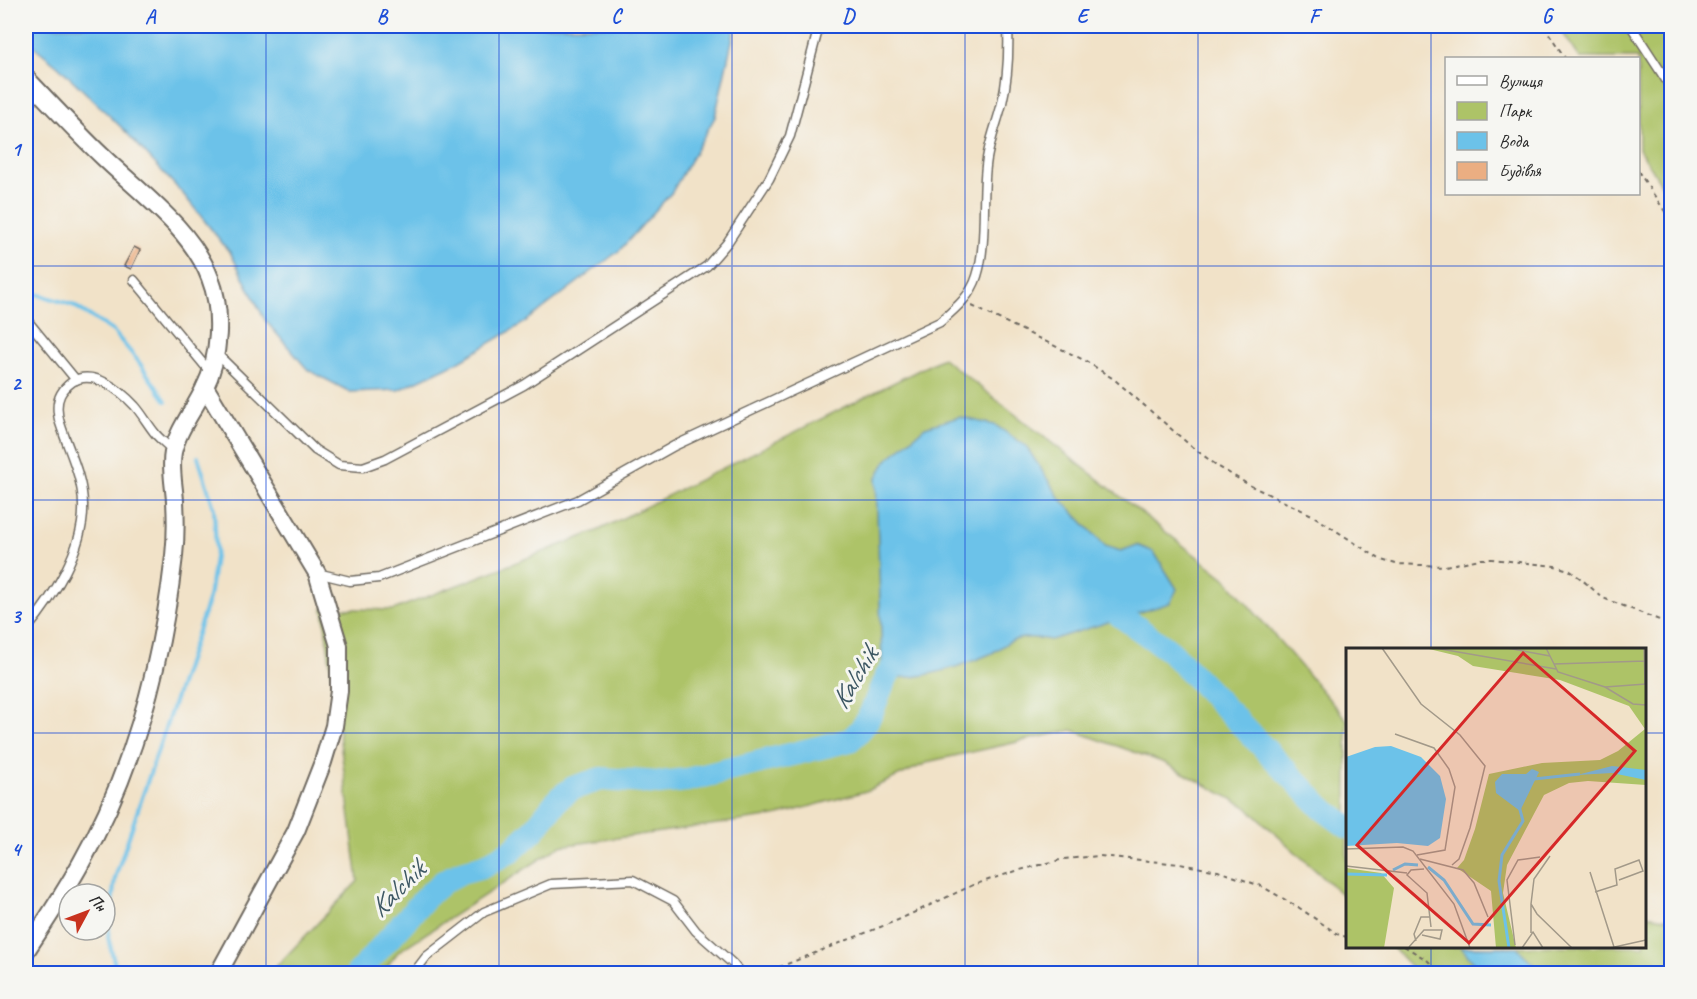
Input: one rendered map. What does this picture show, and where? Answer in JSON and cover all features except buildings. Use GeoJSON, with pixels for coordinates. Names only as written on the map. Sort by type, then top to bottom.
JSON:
{"type":"FeatureCollection","features":[{"type":"Feature","properties":{"kind":"street"},"geometry":{"type":"LineString","coordinates":[[26,78],[101,155],[165,214],[192,246],[210,278],[217,311],[216,352],[207,379],[173,451],[175,553],[164,626],[148,695],[131,752],[107,810],[82,861],[54,910],[26,951]]}},
{"type":"Feature","properties":{"kind":"street"},"geometry":{"type":"LineString","coordinates":[[207,379],[317,573],[339,646],[339,691],[334,726],[323,762],[296,831],[218,974]]}},
{"type":"Feature","properties":{"kind":"lane"},"geometry":{"type":"LineString","coordinates":[[216,352],[315,450],[339,465],[363,467],[385,459],[524,385],[707,266],[727,243],[769,179],[790,135],[819,26]]}},
{"type":"Feature","properties":{"kind":"lane"},"geometry":{"type":"LineString","coordinates":[[317,573],[350,581],[380,578],[578,500],[674,446],[940,322],[963,302],[977,276],[981,249],[986,165],[1004,95],[1008,26]]}},
{"type":"Feature","properties":{"kind":"lane"},"geometry":{"type":"LineString","coordinates":[[1631,26],[1671,89]]}},
{"type":"Feature","properties":{"kind":"lane"},"geometry":{"type":"LineString","coordinates":[[134,280],[207,379]]}},
{"type":"Feature","properties":{"kind":"lane"},"geometry":{"type":"LineString","coordinates":[[26,319],[76,380]]}},
{"type":"Feature","properties":{"kind":"lane"},"geometry":{"type":"LineString","coordinates":[[26,630],[45,607],[80,536],[83,505],[78,477],[57,415],[58,399],[64,387],[76,380],[91,377],[111,386],[135,406],[155,433],[173,451]]}},
{"type":"Feature","properties":{"kind":"lane"},"geometry":{"type":"LineString","coordinates":[[413,974],[426,957],[484,912],[551,884],[633,880],[673,901],[696,931],[741,974]]}},
{"type":"Feature","properties":{"kind":"path"},"geometry":{"type":"LineString","coordinates":[[1544,26],[1564,57]]}},
{"type":"Feature","properties":{"kind":"path"},"geometry":{"type":"LineString","coordinates":[[1640,174],[1671,222]]}},
{"type":"Feature","properties":{"kind":"path"},"geometry":{"type":"LineString","coordinates":[[963,302],[1086,361],[1115,380],[1192,447],[1219,467],[1249,485],[1312,515],[1382,560],[1396,564],[1445,566],[1492,559],[1555,566],[1569,570],[1603,598],[1671,625]]}},
{"type":"Feature","properties":{"kind":"path"},"geometry":{"type":"LineString","coordinates":[[762,974],[898,920],[984,882],[1064,859],[1100,856],[1180,864],[1218,871],[1261,886],[1346,937]]}},
{"type":"Feature","properties":{"kind":"path"},"geometry":{"type":"LineString","coordinates":[[1407,948],[1427,960],[1441,974]]}},
{"type":"Feature","properties":{"kind":"green space"},"geometry":{"type":"Polygon","coordinates":[[[1558,26],[1671,26],[1671,200],[1640,151],[1640,57],[1579,57],[1558,26]]]}},
{"type":"Feature","properties":{"kind":"green space"},"geometry":{"type":"Polygon","coordinates":[[[943,358],[1226,579],[1346,719],[1346,898],[1245,806],[1165,763],[1072,730],[931,761],[866,791],[775,816],[560,846],[399,951],[382,973],[269,974],[358,881],[323,608],[393,610],[597,531],[943,358]]]}},
{"type":"Feature","properties":{"kind":"green space"},"geometry":{"type":"Polygon","coordinates":[[[1646,915],[1671,919],[1671,973],[1417,973],[1393,948],[1646,948],[1646,915]]]}},
{"type":"Feature","properties":{"kind":"water"},"geometry":{"type":"Polygon","coordinates":[[[26,26],[734,26],[734,32],[715,117],[672,192],[620,250],[524,323],[458,362],[398,390],[350,392],[308,370],[265,320],[231,254],[184,195],[123,129],[58,66],[26,40],[26,26]]]}},
{"type":"Feature","properties":{"kind":"water"},"geometry":{"type":"Polygon","coordinates":[[[959,417],[995,425],[1026,446],[1059,497],[1105,546],[1121,551],[1137,545],[1154,552],[1177,589],[1170,603],[1051,640],[1028,638],[1014,640],[990,654],[939,672],[898,678],[887,676],[882,662],[876,479],[886,461],[925,427],[959,417]]]}},
{"type":"Feature","properties":{"kind":"water"},"geometry":{"type":"Polygon","coordinates":[[[1462,948],[1517,948],[1543,973],[1482,973],[1462,948]]]}},
{"type":"Feature","properties":{"kind":"waterway"},"geometry":{"type":"LineString","coordinates":[[26,291],[73,305],[113,331],[138,361],[166,401]]}},
{"type":"Feature","properties":{"kind":"waterway"},"geometry":{"type":"LineString","coordinates":[[121,974],[115,965],[108,937],[115,878],[209,598],[216,550],[214,508],[198,457]]}},
{"type":"Feature","properties":{"kind":"waterway","name":"Kalchik"},"geometry":{"type":"LineString","coordinates":[[1097,599],[1170,651],[1322,808],[1346,826]]}},
{"type":"Feature","properties":{"kind":"waterway","name":"Kalchik"},"geometry":{"type":"LineString","coordinates":[[357,974],[427,896],[443,882],[461,872],[484,866],[511,851],[533,831],[559,798],[573,788],[601,779],[659,783],[687,780],[850,740],[864,725],[887,676],[907,649]]}}]}
